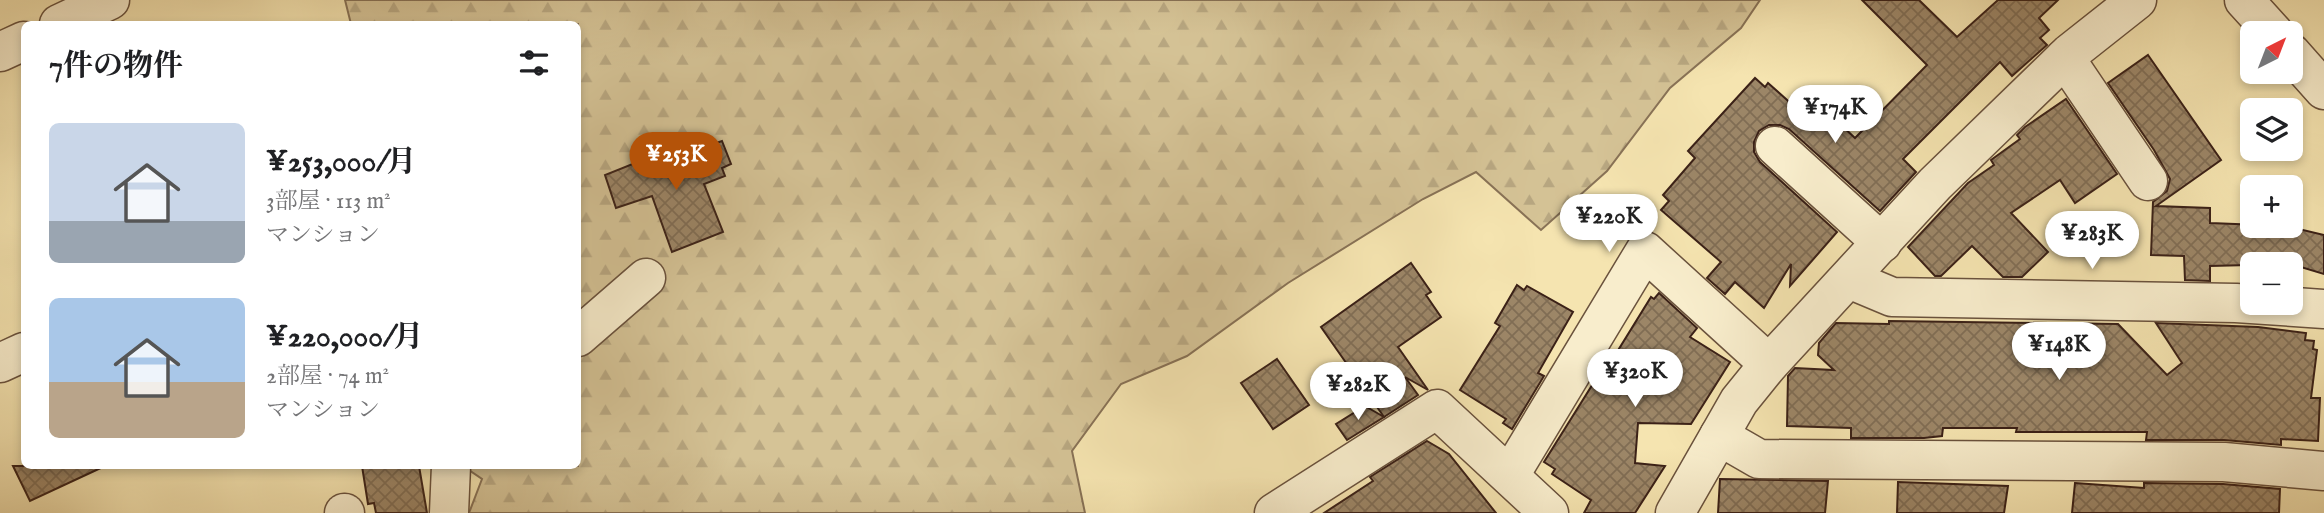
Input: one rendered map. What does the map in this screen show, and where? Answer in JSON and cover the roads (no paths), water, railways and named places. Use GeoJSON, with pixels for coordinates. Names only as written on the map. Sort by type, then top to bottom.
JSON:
{"type":"FeatureCollection","features":[{"type":"Feature","properties":{"kind":"street"},"geometry":{"type":"LineString","coordinates":[[65,21],[109,0],[119,21]]}},
{"type":"Feature","properties":{"kind":"street"},"geometry":{"type":"LineString","coordinates":[[1675,513],[1739,401],[1769,364],[1935,184],[2065,58],[2137,0]]}},
{"type":"Feature","properties":{"kind":"street"},"geometry":{"type":"LineString","coordinates":[[2244,0],[2263,21]]}},
{"type":"Feature","properties":{"kind":"street"},"geometry":{"type":"LineString","coordinates":[[0,52],[21,42]]}},
{"type":"Feature","properties":{"kind":"street"},"geometry":{"type":"LineString","coordinates":[[2065,58],[2148,181]]}},
{"type":"Feature","properties":{"kind":"street"},"geometry":{"type":"LineString","coordinates":[[2303,66],[2324,90]]}},
{"type":"Feature","properties":{"kind":"street"},"geometry":{"type":"LineString","coordinates":[[1775,146],[1882,243]]}},
{"type":"Feature","properties":{"kind":"street"},"geometry":{"type":"LineString","coordinates":[[1510,475],[1645,251],[1769,364]]}},
{"type":"Feature","properties":{"kind":"street"},"geometry":{"type":"LineString","coordinates":[[581,334],[646,278]]}},
{"type":"Feature","properties":{"kind":"street"},"geometry":{"type":"LineString","coordinates":[[1849,279],[1892,297],[2236,303],[2324,309]]}},
{"type":"Feature","properties":{"kind":"street"},"geometry":{"type":"LineString","coordinates":[[0,363],[21,353]]}},
{"type":"Feature","properties":{"kind":"street"},"geometry":{"type":"LineString","coordinates":[[1274,513],[1437,409],[1549,513]]}},
{"type":"Feature","properties":{"kind":"street"},"geometry":{"type":"LineString","coordinates":[[1719,436],[1759,459],[2224,462],[2324,471]]}},
{"type":"Feature","properties":{"kind":"street"},"geometry":{"type":"LineString","coordinates":[[449,513],[450,469]]}}]}
